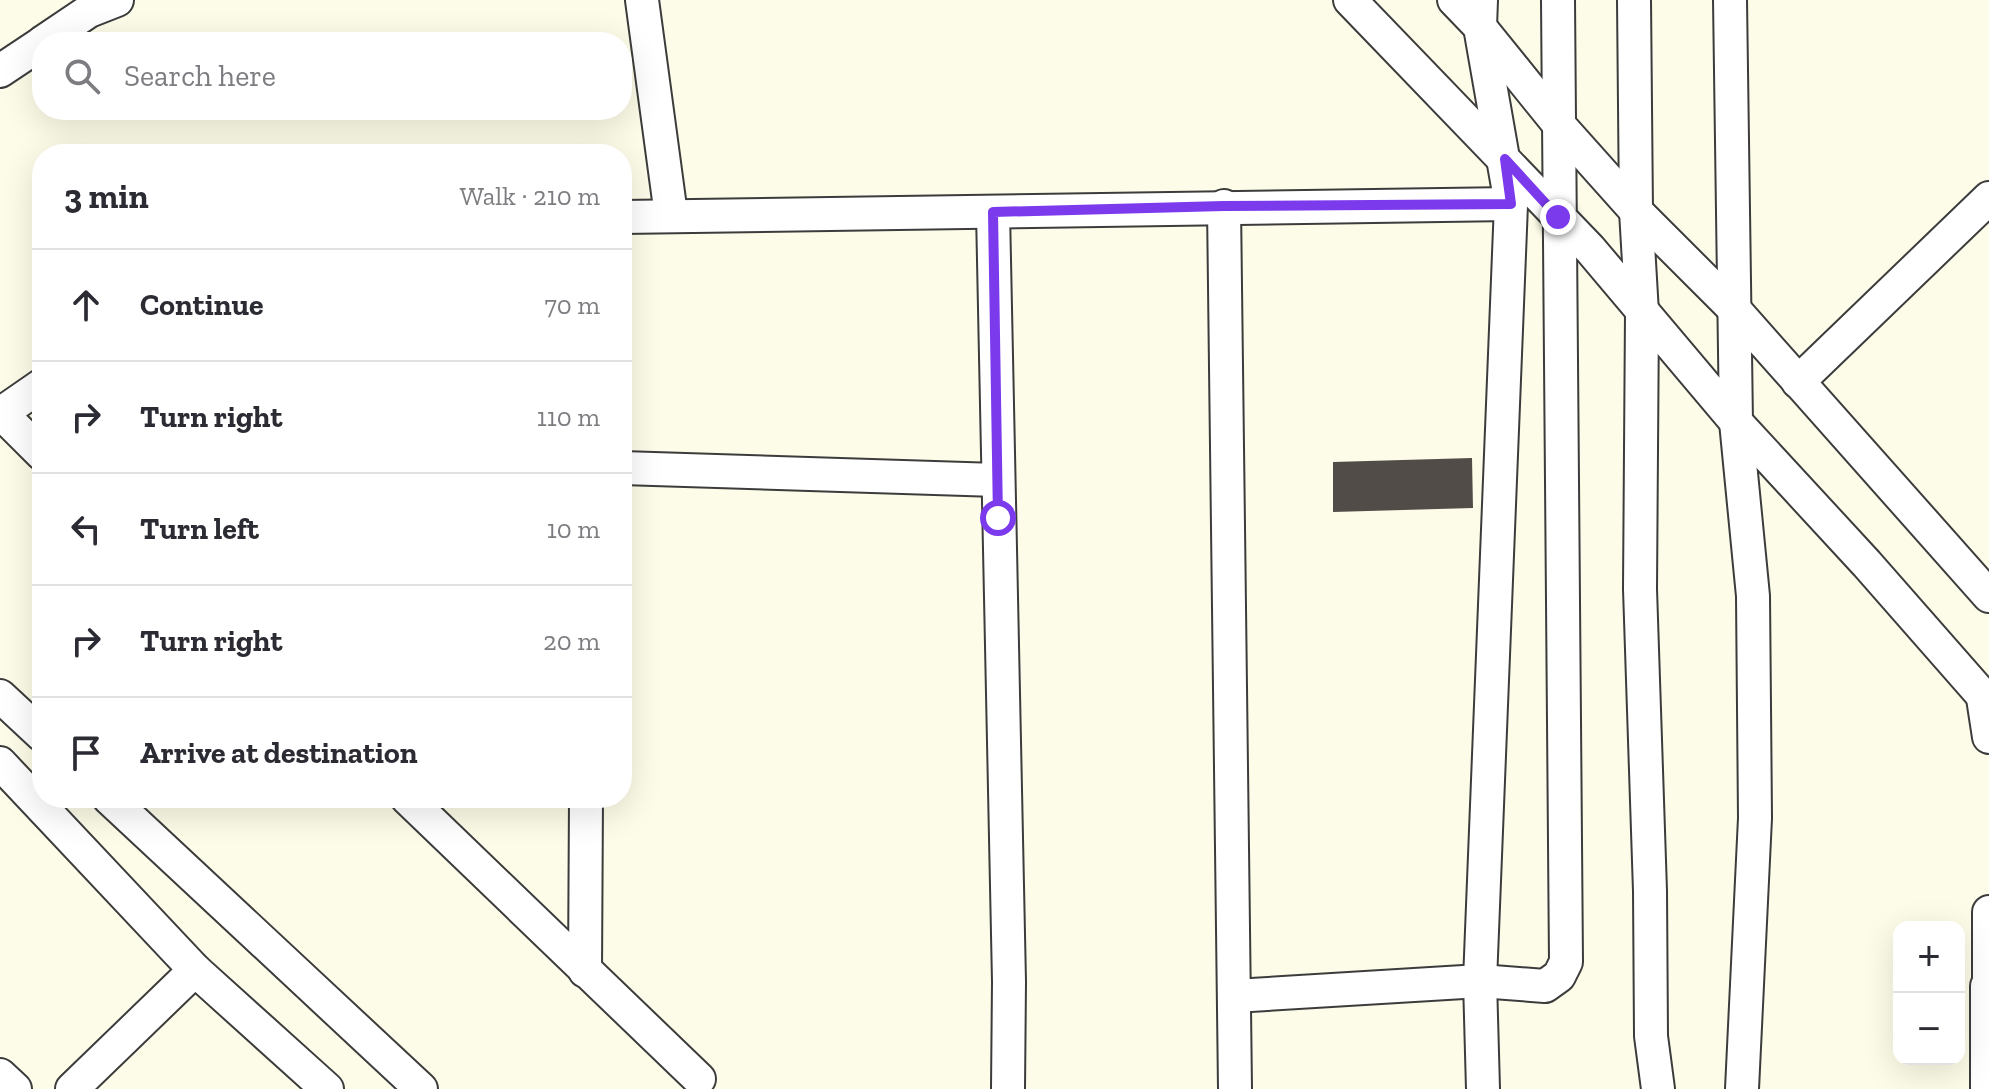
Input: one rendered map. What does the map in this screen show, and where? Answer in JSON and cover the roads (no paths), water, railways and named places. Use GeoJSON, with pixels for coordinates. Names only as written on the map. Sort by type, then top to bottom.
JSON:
{"type":"FeatureCollection","features":[{"type":"Feature","properties":{"kind":"street"},"geometry":{"type":"LineString","coordinates":[[58,32],[89,11],[117,0]]}},
{"type":"Feature","properties":{"kind":"street"},"geometry":{"type":"LineString","coordinates":[[642,0],[671,215]]}},
{"type":"Feature","properties":{"kind":"street"},"geometry":{"type":"LineString","coordinates":[[1350,0],[1590,249],[1736,422],[1867,564],[1986,700],[1989,737]]}},
{"type":"Feature","properties":{"kind":"street"},"geometry":{"type":"LineString","coordinates":[[1454,0],[1481,14],[1560,126],[1636,211],[1734,309],[1989,596]]}},
{"type":"Feature","properties":{"kind":"street"},"geometry":{"type":"LineString","coordinates":[[1234,996],[1480,981],[1545,986],[1559,976],[1566,962],[1558,0]]}},
{"type":"Feature","properties":{"kind":"street"},"geometry":{"type":"LineString","coordinates":[[1634,0],[1636,211],[1642,313],[1640,589],[1650,875],[1651,1036],[1658,1089]]}},
{"type":"Feature","properties":{"kind":"street"},"geometry":{"type":"LineString","coordinates":[[1730,0],[1736,422],[1753,596],[1755,802],[1742,1089]]}},
{"type":"Feature","properties":{"kind":"street"},"geometry":{"type":"LineString","coordinates":[[1481,14],[1511,204],[1480,981],[1483,1089]]}},
{"type":"Feature","properties":{"kind":"street"},"geometry":{"type":"LineString","coordinates":[[0,71],[32,49]]}},
{"type":"Feature","properties":{"kind":"street"},"geometry":{"type":"LineString","coordinates":[[1798,382],[1989,198]]}},
{"type":"Feature","properties":{"kind":"street"},"geometry":{"type":"LineString","coordinates":[[632,217],[1511,204]]}},
{"type":"Feature","properties":{"kind":"street"},"geometry":{"type":"LineString","coordinates":[[1224,206],[1235,1089]]}},
{"type":"Feature","properties":{"kind":"street"},"geometry":{"type":"LineString","coordinates":[[993,212],[1009,982],[1008,1089]]}},
{"type":"Feature","properties":{"kind":"street"},"geometry":{"type":"LineString","coordinates":[[32,392],[0,414],[32,444]]}},
{"type":"Feature","properties":{"kind":"street"},"geometry":{"type":"LineString","coordinates":[[632,468],[997,480]]}},
{"type":"Feature","properties":{"kind":"street"},"geometry":{"type":"LineString","coordinates":[[0,696],[32,726]]}},
{"type":"Feature","properties":{"kind":"street"},"geometry":{"type":"LineString","coordinates":[[0,763],[32,797]]}},
{"type":"Feature","properties":{"kind":"street"},"geometry":{"type":"LineString","coordinates":[[42,808],[195,970],[327,1089]]}},
{"type":"Feature","properties":{"kind":"street"},"geometry":{"type":"LineString","coordinates":[[120,808],[421,1089]]}},
{"type":"Feature","properties":{"kind":"street"},"geometry":{"type":"LineString","coordinates":[[417,808],[698,1086]]}},
{"type":"Feature","properties":{"kind":"street"},"geometry":{"type":"LineString","coordinates":[[585,971],[586,808]]}},
{"type":"Feature","properties":{"kind":"street"},"geometry":{"type":"LineString","coordinates":[[1987,1089],[1989,912]]}},
{"type":"Feature","properties":{"kind":"street"},"geometry":{"type":"LineString","coordinates":[[72,1089],[195,970]]}},
{"type":"Feature","properties":{"kind":"street"},"geometry":{"type":"LineString","coordinates":[[0,1075],[15,1089]]}}]}
